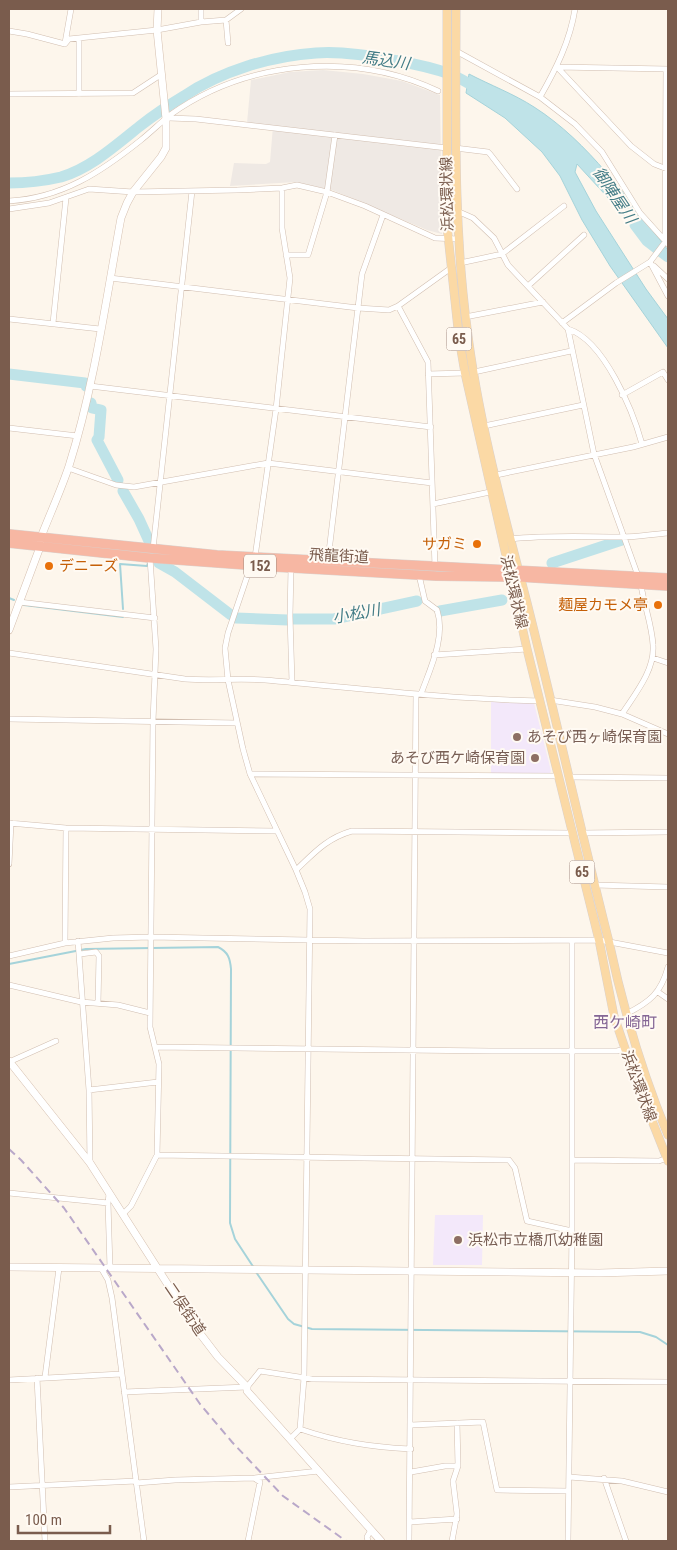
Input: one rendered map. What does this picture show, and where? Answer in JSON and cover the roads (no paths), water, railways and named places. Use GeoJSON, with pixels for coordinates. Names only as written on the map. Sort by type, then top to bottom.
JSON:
{"type":"FeatureCollection","features":[{"type":"Feature","properties":{"kind":"highway","name":"飛龍街道"},"geometry":{"type":"LineString","coordinates":[[9,534],[41,542],[152,554],[253,561],[328,560],[514,574],[639,580],[668,578]]}},
{"type":"Feature","properties":{"kind":"highway","name":"飛龍街道"},"geometry":{"type":"LineString","coordinates":[[9,543],[41,542]]}},
{"type":"Feature","properties":{"kind":"highway","name":"飛龍街道"},"geometry":{"type":"LineString","coordinates":[[253,561],[291,568],[436,576],[514,574]]}},
{"type":"Feature","properties":{"kind":"highway","name":"飛龍街道"},"geometry":{"type":"LineString","coordinates":[[639,580],[668,586]]}},
{"type":"Feature","properties":{"kind":"main road","name":"浜松環状線"},"geometry":{"type":"LineString","coordinates":[[447,9],[447,94],[460,262],[465,316],[484,426],[511,539],[514,574],[527,649],[599,940],[614,1016],[635,1078],[668,1160]]}},
{"type":"Feature","properties":{"kind":"main road","name":"浜松環状線"},"geometry":{"type":"LineString","coordinates":[[456,9],[456,99],[451,148],[448,239],[459,338],[465,373],[490,492],[550,700],[619,988],[634,1044],[666,1126],[668,1136]]}},
{"type":"Feature","properties":{"kind":"street"},"geometry":{"type":"LineString","coordinates":[[64,44],[71,9]]}},
{"type":"Feature","properties":{"kind":"street"},"geometry":{"type":"LineString","coordinates":[[9,630],[78,436],[90,386],[122,218],[133,192],[166,148],[166,119],[157,30],[158,9]]}},
{"type":"Feature","properties":{"kind":"street"},"geometry":{"type":"LineString","coordinates":[[201,9],[201,22]]}},
{"type":"Feature","properties":{"kind":"street"},"geometry":{"type":"LineString","coordinates":[[64,44],[69,39],[157,30],[201,22],[226,20],[241,9]]}},
{"type":"Feature","properties":{"kind":"street"},"geometry":{"type":"LineString","coordinates":[[540,97],[557,67],[572,27],[575,9]]}},
{"type":"Feature","properties":{"kind":"street"},"geometry":{"type":"LineString","coordinates":[[226,20],[228,43]]}},
{"type":"Feature","properties":{"kind":"street"},"geometry":{"type":"LineString","coordinates":[[9,31],[64,44]]}},
{"type":"Feature","properties":{"kind":"street"},"geometry":{"type":"LineString","coordinates":[[79,38],[79,94]]}},
{"type":"Feature","properties":{"kind":"street"},"geometry":{"type":"LineString","coordinates":[[456,52],[540,97],[575,124],[602,152],[640,213],[666,243]]}},
{"type":"Feature","properties":{"kind":"street"},"geometry":{"type":"LineString","coordinates":[[9,201],[43,196],[70,187],[114,161],[166,119],[190,103],[227,85],[258,75],[286,68],[325,66],[371,71],[410,79],[438,91]]}},
{"type":"Feature","properties":{"kind":"street"},"geometry":{"type":"LineString","coordinates":[[557,67],[667,69],[666,243],[648,263],[616,282],[562,323]]}},
{"type":"Feature","properties":{"kind":"street"},"geometry":{"type":"LineString","coordinates":[[557,67],[631,146],[644,158],[667,169]]}},
{"type":"Feature","properties":{"kind":"street"},"geometry":{"type":"LineString","coordinates":[[9,94],[133,93],[162,74]]}},
{"type":"Feature","properties":{"kind":"street"},"geometry":{"type":"LineString","coordinates":[[166,119],[173,117],[196,119],[488,152],[517,189]]}},
{"type":"Feature","properties":{"kind":"street"},"geometry":{"type":"LineString","coordinates":[[286,255],[308,255],[327,192],[335,135]]}},
{"type":"Feature","properties":{"kind":"street"},"geometry":{"type":"LineString","coordinates":[[9,209],[49,203],[89,189],[133,192],[282,188],[297,185],[327,192],[435,238],[458,238]]}},
{"type":"Feature","properties":{"kind":"street"},"geometry":{"type":"LineString","coordinates":[[282,188],[282,228],[290,278],[276,409],[253,561],[228,633],[225,648],[228,680],[250,774],[296,870],[310,909],[308,941],[304,1378],[300,1429],[290,1439]]}},
{"type":"Feature","properties":{"kind":"street"},"geometry":{"type":"LineString","coordinates":[[123,1214],[131,1206],[157,1155],[159,1064],[150,1027],[155,618],[152,554],[192,190]]}},
{"type":"Feature","properties":{"kind":"street"},"geometry":{"type":"LineString","coordinates":[[52,323],[66,198]]}},
{"type":"Feature","properties":{"kind":"street"},"geometry":{"type":"LineString","coordinates":[[460,262],[502,254],[564,206]]}},
{"type":"Feature","properties":{"kind":"street"},"geometry":{"type":"LineString","coordinates":[[457,211],[472,218],[484,228],[494,238],[508,265],[568,329],[586,340],[603,357],[636,425],[642,444]]}},
{"type":"Feature","properties":{"kind":"street"},"geometry":{"type":"LineString","coordinates":[[328,560],[362,274],[384,215]]}},
{"type":"Feature","properties":{"kind":"street"},"geometry":{"type":"LineString","coordinates":[[528,286],[584,235]]}},
{"type":"Feature","properties":{"kind":"street"},"geometry":{"type":"LineString","coordinates":[[648,263],[668,279]]}},
{"type":"Feature","properties":{"kind":"street"},"geometry":{"type":"LineString","coordinates":[[648,263],[668,296]]}},
{"type":"Feature","properties":{"kind":"street"},"geometry":{"type":"LineString","coordinates":[[110,278],[182,288],[389,310],[398,306],[451,268]]}},
{"type":"Feature","properties":{"kind":"street"},"geometry":{"type":"LineString","coordinates":[[465,316],[543,302]]}},
{"type":"Feature","properties":{"kind":"street"},"geometry":{"type":"LineString","coordinates":[[398,306],[428,362],[435,567]]}},
{"type":"Feature","properties":{"kind":"street"},"geometry":{"type":"LineString","coordinates":[[9,319],[100,329]]}},
{"type":"Feature","properties":{"kind":"street"},"geometry":{"type":"LineString","coordinates":[[568,329],[571,351],[594,454],[639,580],[653,645],[652,658],[645,677],[622,714]]}},
{"type":"Feature","properties":{"kind":"street"},"geometry":{"type":"LineString","coordinates":[[474,372],[571,351]]}},
{"type":"Feature","properties":{"kind":"street"},"geometry":{"type":"LineString","coordinates":[[622,395],[663,372],[668,380]]}},
{"type":"Feature","properties":{"kind":"street"},"geometry":{"type":"LineString","coordinates":[[428,374],[465,373]]}},
{"type":"Feature","properties":{"kind":"street"},"geometry":{"type":"LineString","coordinates":[[90,386],[431,427]]}},
{"type":"Feature","properties":{"kind":"street"},"geometry":{"type":"LineString","coordinates":[[484,426],[583,405]]}},
{"type":"Feature","properties":{"kind":"street"},"geometry":{"type":"LineString","coordinates":[[9,428],[78,436]]}},
{"type":"Feature","properties":{"kind":"street"},"geometry":{"type":"LineString","coordinates":[[496,475],[668,437]]}},
{"type":"Feature","properties":{"kind":"street"},"geometry":{"type":"LineString","coordinates":[[68,468],[116,485],[134,487],[268,463],[432,483]]}},
{"type":"Feature","properties":{"kind":"street"},"geometry":{"type":"LineString","coordinates":[[433,504],[490,492]]}},
{"type":"Feature","properties":{"kind":"street"},"geometry":{"type":"LineString","coordinates":[[511,539],[582,536],[623,537],[668,533]]}},
{"type":"Feature","properties":{"kind":"street"},"geometry":{"type":"LineString","coordinates":[[291,568],[292,682]]}},
{"type":"Feature","properties":{"kind":"street"},"geometry":{"type":"LineString","coordinates":[[409,1541],[415,941],[414,832],[419,694],[434,655],[440,630],[439,615],[433,606],[425,601],[419,574]]}},
{"type":"Feature","properties":{"kind":"street"},"geometry":{"type":"LineString","coordinates":[[19,602],[155,618]]}},
{"type":"Feature","properties":{"kind":"street"},"geometry":{"type":"LineString","coordinates":[[434,655],[527,649]]}},
{"type":"Feature","properties":{"kind":"street"},"geometry":{"type":"LineString","coordinates":[[9,653],[154,675],[207,680],[292,682],[419,694],[540,700]]}},
{"type":"Feature","properties":{"kind":"street"},"geometry":{"type":"LineString","coordinates":[[652,658],[668,663]]}},
{"type":"Feature","properties":{"kind":"street"},"geometry":{"type":"LineString","coordinates":[[550,700],[595,707],[622,714],[668,734]]}},
{"type":"Feature","properties":{"kind":"street"},"geometry":{"type":"LineString","coordinates":[[9,719],[237,722]]}},
{"type":"Feature","properties":{"kind":"street"},"geometry":{"type":"LineString","coordinates":[[250,774],[559,776]]}},
{"type":"Feature","properties":{"kind":"street"},"geometry":{"type":"LineString","coordinates":[[568,777],[668,778]]}},
{"type":"Feature","properties":{"kind":"street"},"geometry":{"type":"LineString","coordinates":[[9,864],[10,823],[66,828],[276,831]]}},
{"type":"Feature","properties":{"kind":"street"},"geometry":{"type":"LineString","coordinates":[[65,943],[66,828]]}},
{"type":"Feature","properties":{"kind":"street"},"geometry":{"type":"LineString","coordinates":[[296,870],[325,843],[338,835],[360,831],[572,833]]}},
{"type":"Feature","properties":{"kind":"street"},"geometry":{"type":"LineString","coordinates":[[582,833],[668,832]]}},
{"type":"Feature","properties":{"kind":"street"},"geometry":{"type":"LineString","coordinates":[[595,885],[668,887]]}},
{"type":"Feature","properties":{"kind":"street"},"geometry":{"type":"LineString","coordinates":[[9,956],[65,943],[78,944],[113,938],[308,941],[599,940],[668,953]]}},
{"type":"Feature","properties":{"kind":"street"},"geometry":{"type":"LineString","coordinates":[[568,1541],[572,1230],[572,941]]}},
{"type":"Feature","properties":{"kind":"street"},"geometry":{"type":"LineString","coordinates":[[78,944],[89,1090],[90,1164]]}},
{"type":"Feature","properties":{"kind":"street"},"geometry":{"type":"LineString","coordinates":[[80,954],[96,952],[99,956],[98,1003]]}},
{"type":"Feature","properties":{"kind":"street"},"geometry":{"type":"LineString","coordinates":[[626,1014],[643,1005],[658,992],[668,967]]}},
{"type":"Feature","properties":{"kind":"street"},"geometry":{"type":"LineString","coordinates":[[9,985],[82,1002],[118,1005],[150,1013]]}},
{"type":"Feature","properties":{"kind":"street"},"geometry":{"type":"LineString","coordinates":[[658,992],[668,999]]}},
{"type":"Feature","properties":{"kind":"street"},"geometry":{"type":"LineString","coordinates":[[9,1062],[56,1041]]}},
{"type":"Feature","properties":{"kind":"street"},"geometry":{"type":"LineString","coordinates":[[155,1047],[572,1051],[618,1051],[625,1049]]}},
{"type":"Feature","properties":{"kind":"street","name":"二俣街道"},"geometry":{"type":"LineString","coordinates":[[9,1062],[90,1164],[195,1328],[218,1357],[381,1541]]}},
{"type":"Feature","properties":{"kind":"street"},"geometry":{"type":"LineString","coordinates":[[89,1090],[158,1082]]}},
{"type":"Feature","properties":{"kind":"street"},"geometry":{"type":"LineString","coordinates":[[157,1155],[509,1160],[516,1168],[527,1221],[572,1230]]}},
{"type":"Feature","properties":{"kind":"street"},"geometry":{"type":"LineString","coordinates":[[572,1160],[668,1160]]}},
{"type":"Feature","properties":{"kind":"street"},"geometry":{"type":"LineString","coordinates":[[9,1193],[108,1203]]}},
{"type":"Feature","properties":{"kind":"street"},"geometry":{"type":"LineString","coordinates":[[109,1194],[110,1268]]}},
{"type":"Feature","properties":{"kind":"street"},"geometry":{"type":"LineString","coordinates":[[9,1268],[635,1273],[668,1271]]}},
{"type":"Feature","properties":{"kind":"street"},"geometry":{"type":"LineString","coordinates":[[45,1377],[59,1268]]}},
{"type":"Feature","properties":{"kind":"street"},"geometry":{"type":"LineString","coordinates":[[101,1268],[108,1280],[112,1298],[144,1541]]}},
{"type":"Feature","properties":{"kind":"street"},"geometry":{"type":"LineString","coordinates":[[124,1392],[247,1388],[260,1372],[304,1378],[411,1381],[668,1382]]}},
{"type":"Feature","properties":{"kind":"street"},"geometry":{"type":"LineString","coordinates":[[9,1380],[121,1374]]}},
{"type":"Feature","properties":{"kind":"street"},"geometry":{"type":"LineString","coordinates":[[37,1378],[45,1541]]}},
{"type":"Feature","properties":{"kind":"street"},"geometry":{"type":"LineString","coordinates":[[411,1425],[483,1422],[497,1490],[568,1491]]}},
{"type":"Feature","properties":{"kind":"street"},"geometry":{"type":"LineString","coordinates":[[452,1541],[457,1519],[454,1481],[458,1466],[457,1423]]}},
{"type":"Feature","properties":{"kind":"street"},"geometry":{"type":"LineString","coordinates":[[300,1429],[372,1447],[411,1449]]}},
{"type":"Feature","properties":{"kind":"street"},"geometry":{"type":"LineString","coordinates":[[411,1472],[445,1466],[458,1466]]}},
{"type":"Feature","properties":{"kind":"street"},"geometry":{"type":"LineString","coordinates":[[9,1488],[254,1478],[319,1471]]}},
{"type":"Feature","properties":{"kind":"street"},"geometry":{"type":"LineString","coordinates":[[569,1477],[604,1478],[668,1492]]}},
{"type":"Feature","properties":{"kind":"street"},"geometry":{"type":"LineString","coordinates":[[248,1541],[260,1482],[254,1478]]}},
{"type":"Feature","properties":{"kind":"street"},"geometry":{"type":"LineString","coordinates":[[604,1478],[626,1541]]}},
{"type":"Feature","properties":{"kind":"street"},"geometry":{"type":"LineString","coordinates":[[410,1522],[457,1519]]}},
{"type":"Feature","properties":{"kind":"street"},"geometry":{"type":"LineString","coordinates":[[368,1541],[367,1537],[371,1530]]}},
{"type":"Feature","properties":{"kind":"water"},"geometry":{"type":"Polygon","coordinates":[[[469,74],[526,102],[573,137],[623,192],[668,250],[668,263],[577,164],[575,172],[596,211],[646,289],[668,319],[668,348],[610,266],[582,220],[560,176],[542,152],[505,118],[466,93],[469,74]]]}},
{"type":"Feature","properties":{"kind":"waterway","name":"馬込川"},"geometry":{"type":"LineString","coordinates":[[9,183],[48,180],[83,168],[156,114],[198,87],[230,72],[282,57],[326,53],[347,53],[378,57],[444,72],[458,77],[480,90]]}},
{"type":"Feature","properties":{"kind":"waterway","name":"御陣屋川"},"geometry":{"type":"LineString","coordinates":[[635,225],[647,241],[668,257]]}},
{"type":"Feature","properties":{"kind":"waterway","name":"小松川"},"geometry":{"type":"LineString","coordinates":[[9,374],[85,383],[86,386]]}},
{"type":"Feature","properties":{"kind":"waterway","name":"小松川"},"geometry":{"type":"LineString","coordinates":[[91,403],[92,408],[101,410],[99,437],[97,440],[118,480]]}},
{"type":"Feature","properties":{"kind":"waterway","name":"小松川"},"geometry":{"type":"LineString","coordinates":[[123,491],[149,541]]}},
{"type":"Feature","properties":{"kind":"waterway","name":"小松川"},"geometry":{"type":"LineString","coordinates":[[552,563],[622,540]]}},
{"type":"Feature","properties":{"kind":"waterway"},"geometry":{"type":"LineString","coordinates":[[123,609],[120,564],[147,566],[148,563]]}},
{"type":"Feature","properties":{"kind":"waterway","name":"小松川"},"geometry":{"type":"LineString","coordinates":[[159,563],[175,572],[231,615]]}},
{"type":"Feature","properties":{"kind":"waterway"},"geometry":{"type":"LineString","coordinates":[[9,598],[14,600]]}},
{"type":"Feature","properties":{"kind":"waterway","name":"小松川"},"geometry":{"type":"LineString","coordinates":[[440,611],[502,600]]}},
{"type":"Feature","properties":{"kind":"waterway","name":"小松川"},"geometry":{"type":"LineString","coordinates":[[293,619],[334,619],[417,601]]}},
{"type":"Feature","properties":{"kind":"waterway"},"geometry":{"type":"LineString","coordinates":[[24,605],[123,617]]}},
{"type":"Feature","properties":{"kind":"waterway","name":"小松川"},"geometry":{"type":"LineString","coordinates":[[236,618],[288,620]]}},
{"type":"Feature","properties":{"kind":"waterway"},"geometry":{"type":"LineString","coordinates":[[9,964],[86,949],[218,947],[226,953],[231,969],[230,1223],[235,1239],[254,1268]]}},
{"type":"Feature","properties":{"kind":"waterway"},"geometry":{"type":"LineString","coordinates":[[256,1272],[288,1319],[294,1324],[312,1329],[640,1332],[656,1337],[668,1345]]}},
{"type":"Feature","properties":{"kind":"railway"},"geometry":{"type":"LineString","coordinates":[[9,1149],[64,1208],[200,1404],[232,1442],[283,1496],[346,1541]]}},
{"type":"Feature","properties":{"kind":"place","name":"サガミ"},"geometry":{"type":"Point","coordinates":[477,544]}},
{"type":"Feature","properties":{"kind":"place","name":"デニーズ"},"geometry":{"type":"Point","coordinates":[49,566]}},
{"type":"Feature","properties":{"kind":"place","name":"麺屋カモメ亭"},"geometry":{"type":"Point","coordinates":[658,605]}},
{"type":"Feature","properties":{"kind":"place","name":"あそび西ヶ崎保育園"},"geometry":{"type":"Point","coordinates":[517,737]}},
{"type":"Feature","properties":{"kind":"place","name":"あそび西ケ崎保育園"},"geometry":{"type":"Point","coordinates":[535,758]}},
{"type":"Feature","properties":{"kind":"place","name":"浜松市立橋爪幼稚園"},"geometry":{"type":"Point","coordinates":[458,1240]}},
{"type":"Feature","properties":{"kind":"district","name":"西ケ崎町"},"geometry":{"type":"Point","coordinates":[625,1022]}}]}
